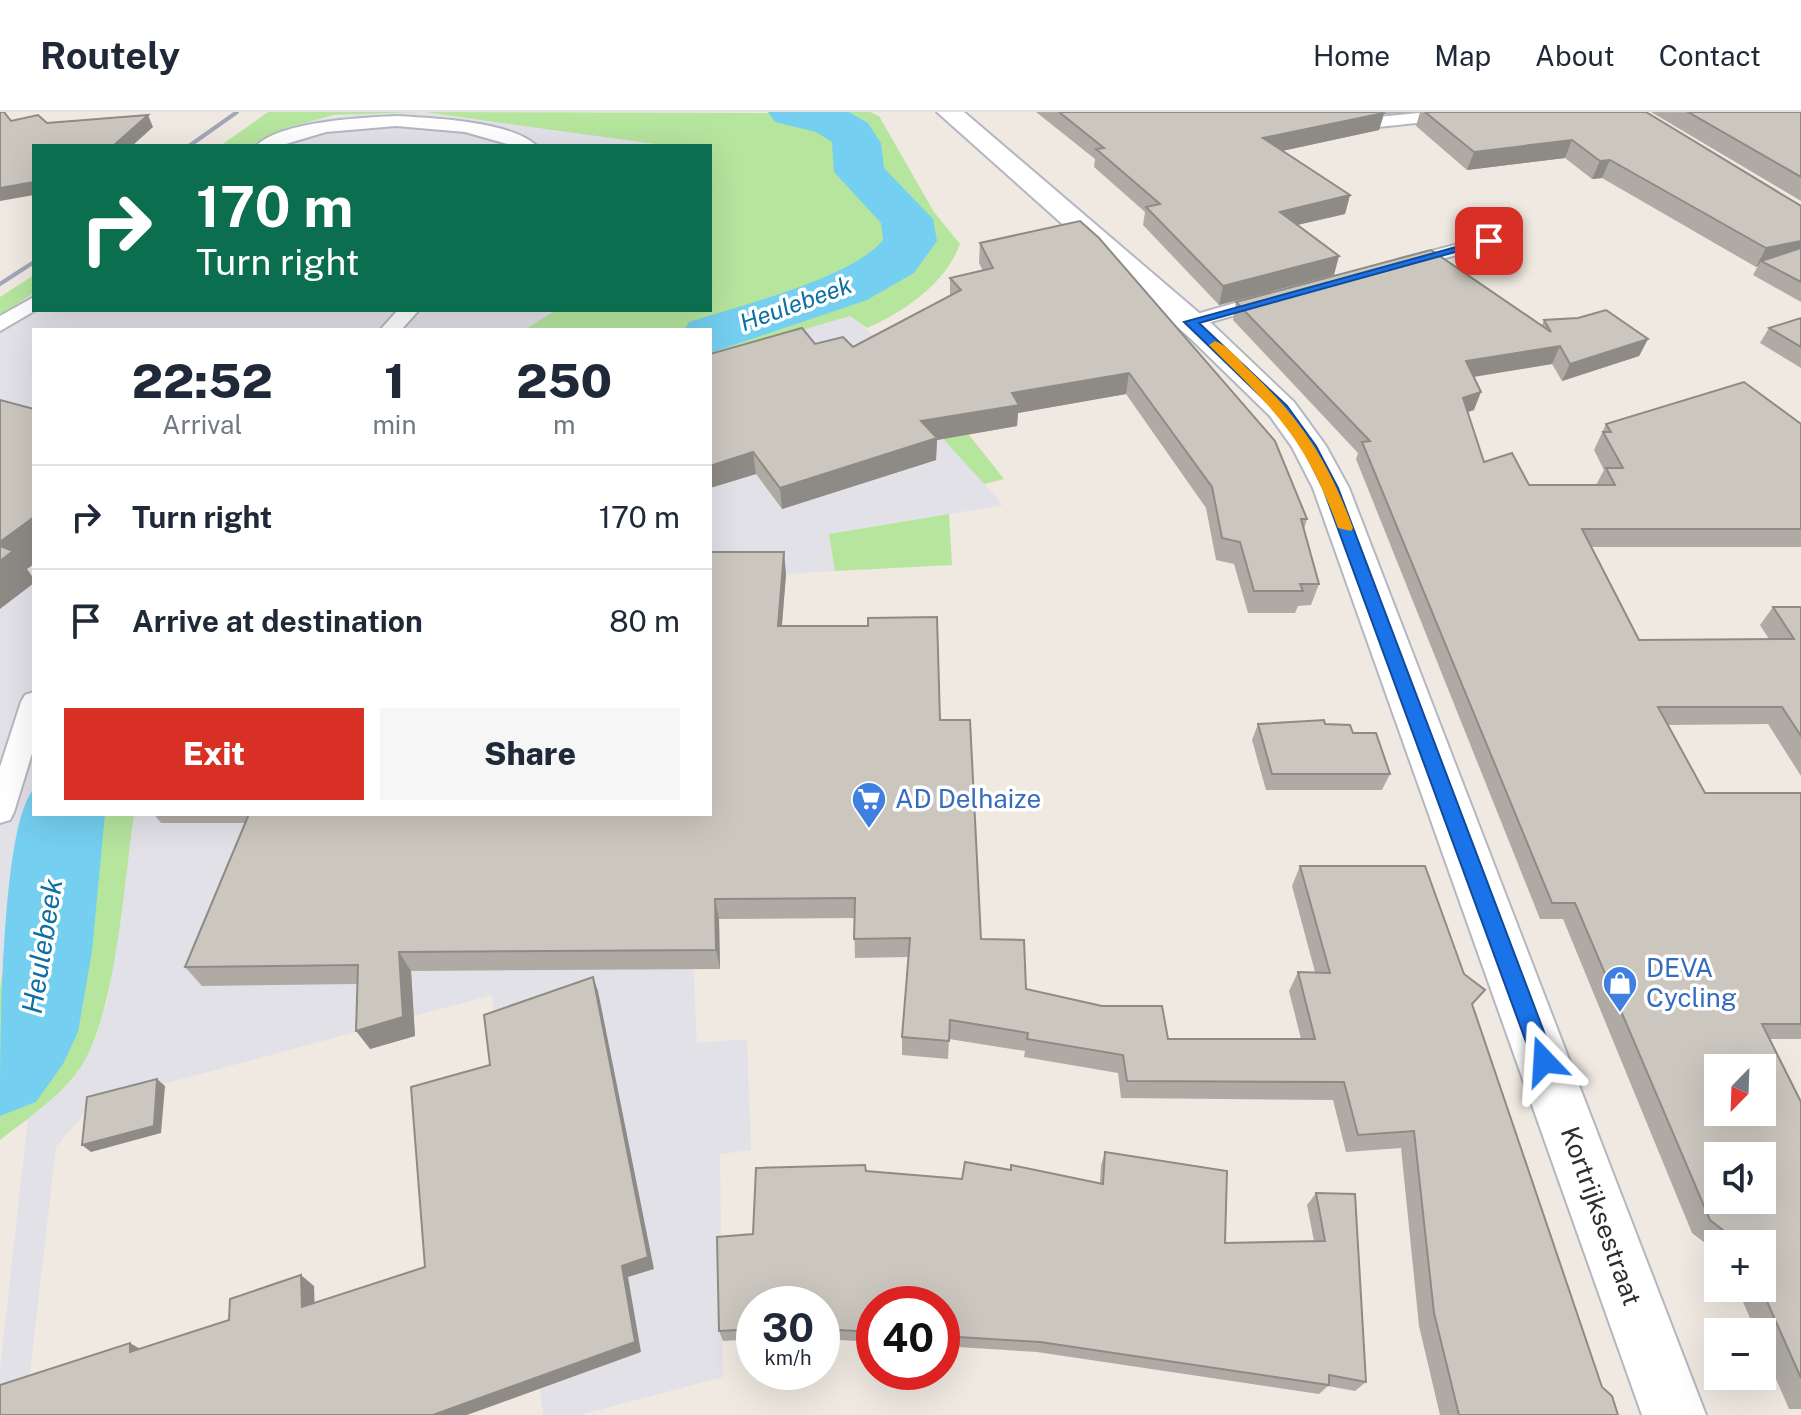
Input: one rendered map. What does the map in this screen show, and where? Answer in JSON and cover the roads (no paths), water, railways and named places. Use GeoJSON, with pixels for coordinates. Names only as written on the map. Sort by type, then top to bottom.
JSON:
{"type":"FeatureCollection","features":[{"type":"Feature","properties":{"kind":"street","name":"Kortrijksestraat"},"geometry":{"type":"LineString","coordinates":[[949,112],[1190,322],[1282,409],[1309,446],[1331,488],[1674,1415]]}},
{"type":"Feature","properties":{"kind":"lane"},"geometry":{"type":"LineString","coordinates":[[1378,122],[1473,112]]}},
{"type":"Feature","properties":{"kind":"lane"},"geometry":{"type":"LineString","coordinates":[[269,144],[318,123],[371,117],[470,129],[522,144]]}},
{"type":"Feature","properties":{"kind":"lane"},"geometry":{"type":"LineString","coordinates":[[1382,269],[1489,241]]}},
{"type":"Feature","properties":{"kind":"lane"},"geometry":{"type":"LineString","coordinates":[[1190,322],[1291,294]]}},
{"type":"Feature","properties":{"kind":"lane"},"geometry":{"type":"LineString","coordinates":[[0,325],[32,304]]}},
{"type":"Feature","properties":{"kind":"lane"},"geometry":{"type":"LineString","coordinates":[[392,328],[407,312]]}},
{"type":"Feature","properties":{"kind":"lane"},"geometry":{"type":"LineString","coordinates":[[0,812],[32,708]]}},
{"type":"Feature","properties":{"kind":"waterway","name":"Heulebeek"},"geometry":{"type":"LineString","coordinates":[[712,334],[847,288],[895,261],[910,241],[907,219],[859,172],[857,143],[851,133],[832,122],[791,112]]}},
{"type":"Feature","properties":{"kind":"waterway","name":"Heulebeek"},"geometry":{"type":"LineString","coordinates":[[0,1069],[28,1032],[45,951],[62,816]]}},
{"type":"Feature","properties":{"kind":"railway"},"geometry":{"type":"LineString","coordinates":[[192,144],[237,112]]}},
{"type":"Feature","properties":{"kind":"railway"},"geometry":{"type":"LineString","coordinates":[[0,284],[32,263]]}},
{"type":"Feature","properties":{"kind":"place","name":"AD Delhaize"},"geometry":{"type":"Point","coordinates":[869,830]}},
{"type":"Feature","properties":{"kind":"place","name":"DEVA Cycling"},"geometry":{"type":"Point","coordinates":[1620,1014]}}]}
